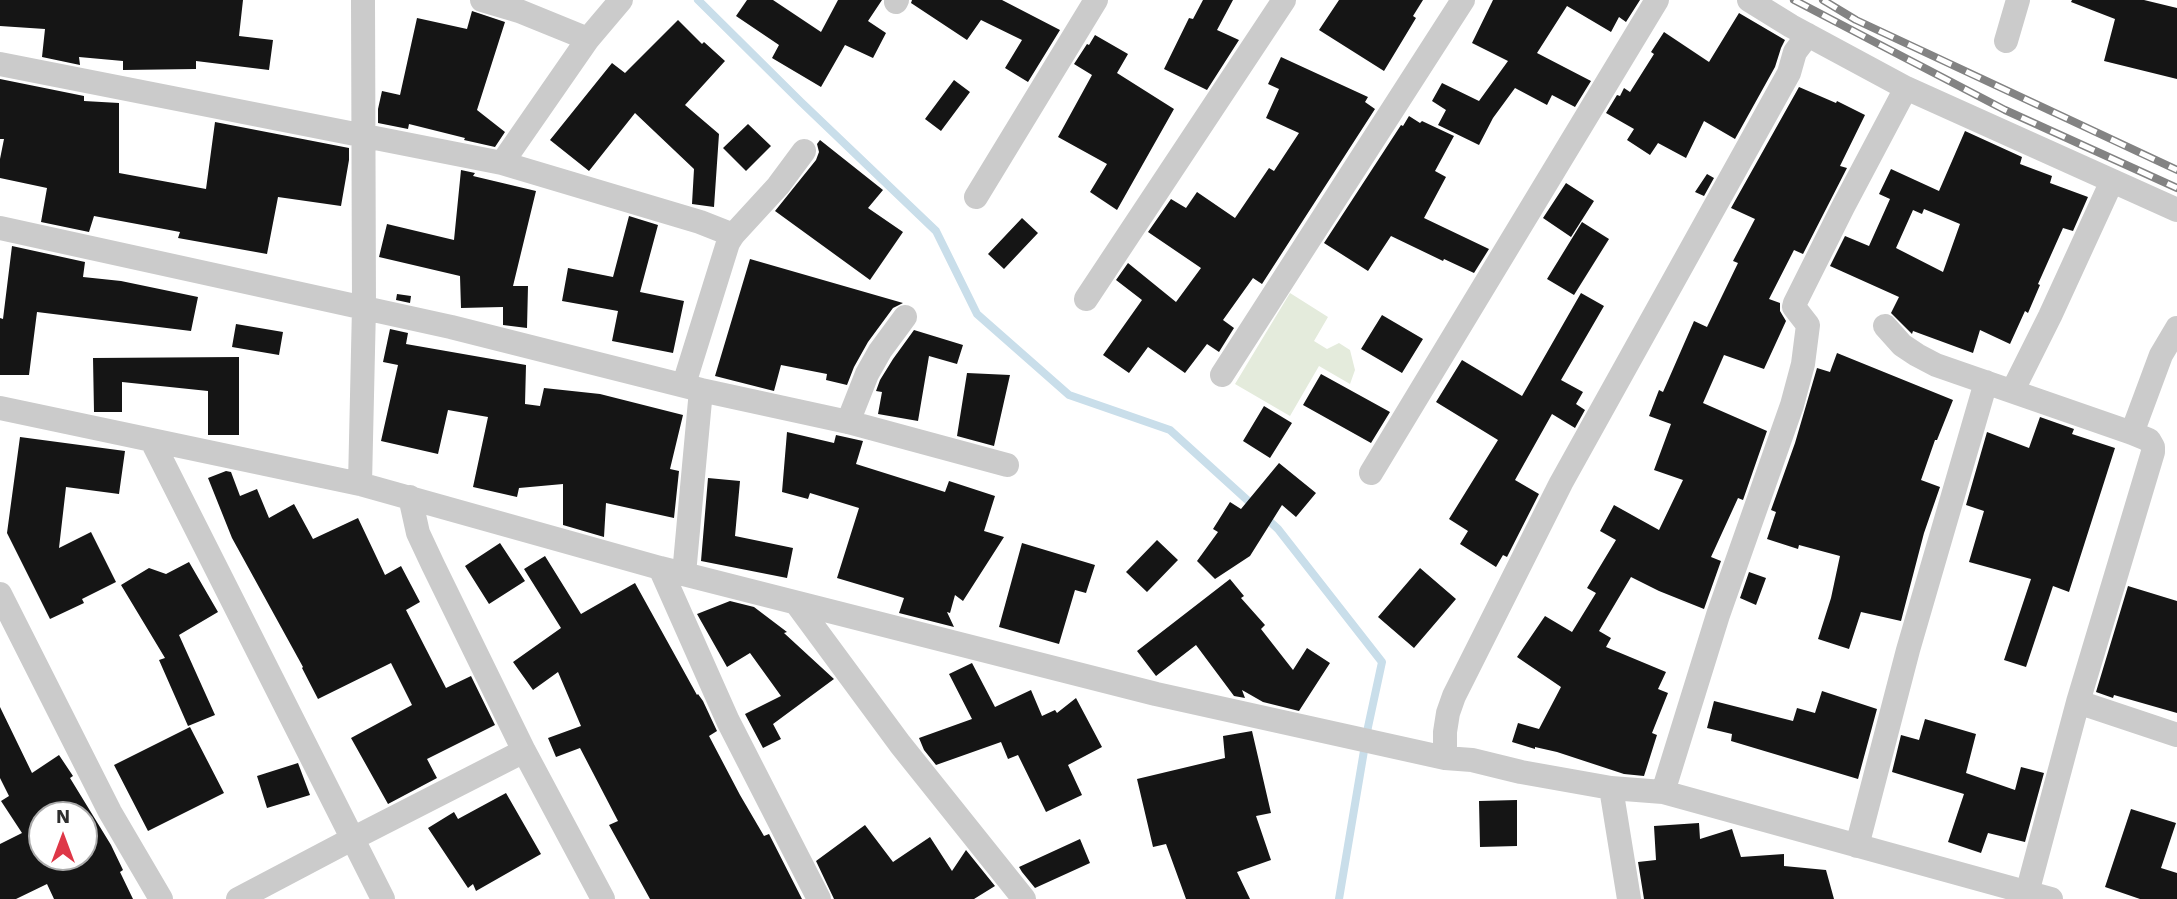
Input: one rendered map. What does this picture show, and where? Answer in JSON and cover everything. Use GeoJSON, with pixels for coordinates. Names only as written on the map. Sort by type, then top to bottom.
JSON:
{"type":"FeatureCollection","features":[{"type":"Feature","properties":{"kind":"street"},"geometry":{"type":"LineString","coordinates":[[360,484],[363,0]]}},
{"type":"Feature","properties":{"kind":"street"},"geometry":{"type":"LineString","coordinates":[[482,0],[519,11],[588,39]]}},
{"type":"Feature","properties":{"kind":"street"},"geometry":{"type":"LineString","coordinates":[[502,163],[588,39],[621,0]]}},
{"type":"Feature","properties":{"kind":"street"},"geometry":{"type":"LineString","coordinates":[[976,197],[1096,0]]}},
{"type":"Feature","properties":{"kind":"street"},"geometry":{"type":"LineString","coordinates":[[1087,299],[1284,0]]}},
{"type":"Feature","properties":{"kind":"street"},"geometry":{"type":"LineString","coordinates":[[1222,376],[1463,0]]}},
{"type":"Feature","properties":{"kind":"street"},"geometry":{"type":"LineString","coordinates":[[1371,473],[1657,0]]}},
{"type":"Feature","properties":{"kind":"street"},"geometry":{"type":"LineString","coordinates":[[1749,0],[1906,88],[2177,210]]}},
{"type":"Feature","properties":{"kind":"street"},"geometry":{"type":"LineString","coordinates":[[2006,41],[2018,0]]}},
{"type":"Feature","properties":{"kind":"street"},"geometry":{"type":"LineString","coordinates":[[1445,758],[1445,732],[1451,704],[1495,613],[1561,483],[1789,73],[1795,52],[1808,35]]}},
{"type":"Feature","properties":{"kind":"street"},"geometry":{"type":"LineString","coordinates":[[0,64],[502,163],[700,222],[733,235]]}},
{"type":"Feature","properties":{"kind":"street"},"geometry":{"type":"LineString","coordinates":[[1662,792],[1718,615],[1792,405],[1803,364],[1808,325],[1794,307],[1795,303],[1906,88]]}},
{"type":"Feature","properties":{"kind":"street"},"geometry":{"type":"LineString","coordinates":[[684,574],[693,387],[725,252],[733,235],[778,186],[804,151]]}},
{"type":"Feature","properties":{"kind":"street"},"geometry":{"type":"LineString","coordinates":[[2013,390],[2112,181]]}},
{"type":"Feature","properties":{"kind":"street"},"geometry":{"type":"LineString","coordinates":[[0,228],[363,307],[848,422],[1007,465]]}},
{"type":"Feature","properties":{"kind":"street"},"geometry":{"type":"LineString","coordinates":[[848,422],[867,374],[905,317]]}},
{"type":"Feature","properties":{"kind":"street"},"geometry":{"type":"LineString","coordinates":[[1885,326],[1902,345],[1936,365],[2132,433],[2149,440],[2153,452],[2078,702],[2027,893]]}},
{"type":"Feature","properties":{"kind":"street"},"geometry":{"type":"LineString","coordinates":[[2132,433],[2161,355],[2177,328]]}},
{"type":"Feature","properties":{"kind":"street"},"geometry":{"type":"LineString","coordinates":[[1857,846],[1912,638],[1986,382]]}},
{"type":"Feature","properties":{"kind":"street"},"geometry":{"type":"LineString","coordinates":[[0,408],[360,484],[660,569],[1098,681],[1445,758],[1472,760],[1611,788],[1662,792],[2051,899]]}},
{"type":"Feature","properties":{"kind":"street"},"geometry":{"type":"LineString","coordinates":[[152,441],[383,899]]}},
{"type":"Feature","properties":{"kind":"street"},"geometry":{"type":"LineString","coordinates":[[410,497],[418,533],[433,565],[524,751],[603,899]]}},
{"type":"Feature","properties":{"kind":"street"},"geometry":{"type":"LineString","coordinates":[[660,569],[728,720],[819,899]]}},
{"type":"Feature","properties":{"kind":"street"},"geometry":{"type":"LineString","coordinates":[[0,594],[110,813],[161,899]]}},
{"type":"Feature","properties":{"kind":"street"},"geometry":{"type":"LineString","coordinates":[[796,603],[900,744],[1024,899]]}},
{"type":"Feature","properties":{"kind":"street"},"geometry":{"type":"LineString","coordinates":[[2078,702],[2177,735]]}},
{"type":"Feature","properties":{"kind":"street"},"geometry":{"type":"LineString","coordinates":[[238,899],[524,751]]}},
{"type":"Feature","properties":{"kind":"street"},"geometry":{"type":"LineString","coordinates":[[1611,788],[1629,899]]}},
{"type":"Feature","properties":{"kind":"green space"},"geometry":{"type":"Polygon","coordinates":[[[1290,293],[1328,317],[1314,341],[1327,349],[1339,343],[1350,350],[1355,370],[1350,384],[1319,366],[1290,416],[1235,384],[1290,293]]]}},
{"type":"Feature","properties":{"kind":"building"},"geometry":{"type":"Polygon","coordinates":[[[0,0],[243,0],[239,36],[273,40],[269,70],[196,61],[196,69],[123,70],[123,61],[79,57],[80,65],[42,57],[45,29],[0,26],[0,0]]]}},
{"type":"Feature","properties":{"kind":"building"},"geometry":{"type":"Polygon","coordinates":[[[747,0],[773,0],[821,32],[838,0],[882,0],[868,21],[886,33],[873,58],[845,45],[821,87],[772,58],[779,45],[736,16],[747,0]]]}},
{"type":"Feature","properties":{"kind":"building"},"geometry":{"type":"Polygon","coordinates":[[[912,0],[1002,0],[1060,30],[1028,82],[1005,68],[1022,40],[981,20],[967,40],[911,3],[912,0]]]}},
{"type":"Feature","properties":{"kind":"building"},"geometry":{"type":"Polygon","coordinates":[[[1203,0],[1233,0],[1217,30],[1239,40],[1207,90],[1164,69],[1189,18],[1193,19],[1203,0]]]}},
{"type":"Feature","properties":{"kind":"building"},"geometry":{"type":"Polygon","coordinates":[[[1339,0],[1423,0],[1413,16],[1416,18],[1384,71],[1319,30],[1339,0]]]}},
{"type":"Feature","properties":{"kind":"building"},"geometry":{"type":"Polygon","coordinates":[[[1493,0],[1640,0],[1626,22],[1619,17],[1611,32],[1567,6],[1537,53],[1591,81],[1575,107],[1552,95],[1547,105],[1515,88],[1493,118],[1479,145],[1438,125],[1446,110],[1432,101],[1442,83],[1479,101],[1508,61],[1472,43],[1493,0]]]}},
{"type":"Feature","properties":{"kind":"building"},"geometry":{"type":"Polygon","coordinates":[[[2144,0],[2177,8],[2177,79],[2104,61],[2115,19],[2071,2],[2144,0]]]}},
{"type":"Feature","properties":{"kind":"building"},"geometry":{"type":"Polygon","coordinates":[[[472,11],[505,22],[477,110],[505,132],[495,147],[409,124],[408,129],[378,123],[382,91],[400,95],[417,18],[467,29],[472,11]]]}},
{"type":"Feature","properties":{"kind":"building"},"geometry":{"type":"Polygon","coordinates":[[[1739,13],[1785,40],[1775,67],[1735,139],[1704,121],[1686,158],[1658,143],[1650,155],[1627,140],[1634,129],[1606,113],[1624,88],[1630,92],[1654,54],[1651,52],[1664,32],[1709,62],[1739,13]]]}},
{"type":"Feature","properties":{"kind":"building"},"geometry":{"type":"Polygon","coordinates":[[[678,20],[702,44],[704,42],[725,61],[685,105],[719,134],[714,207],[692,204],[694,169],[635,113],[589,171],[550,140],[612,63],[625,73],[678,20]]]}},
{"type":"Feature","properties":{"kind":"building"},"geometry":{"type":"Polygon","coordinates":[[[1095,35],[1128,54],[1117,73],[1174,109],[1117,210],[1090,192],[1107,164],[1058,137],[1092,75],[1074,64],[1095,35]]]}},
{"type":"Feature","properties":{"kind":"building"},"geometry":{"type":"Polygon","coordinates":[[[1281,57],[1368,97],[1365,102],[1375,109],[1262,284],[1253,278],[1223,320],[1234,328],[1219,352],[1207,344],[1185,373],[1148,347],[1129,373],[1103,355],[1142,300],[1116,280],[1128,263],[1176,302],[1201,268],[1148,232],[1171,199],[1186,208],[1197,192],[1235,218],[1269,168],[1274,171],[1299,133],[1266,118],[1279,89],[1268,84],[1281,57]]]}},
{"type":"Feature","properties":{"kind":"building"},"geometry":{"type":"Polygon","coordinates":[[[0,79],[84,96],[84,101],[119,103],[119,173],[206,189],[215,122],[349,148],[341,206],[278,197],[267,254],[178,238],[180,232],[94,216],[89,232],[41,222],[47,188],[0,178],[4,139],[0,139],[0,79]]]}},
{"type":"Feature","properties":{"kind":"building"},"geometry":{"type":"Polygon","coordinates":[[[954,80],[970,92],[941,131],[925,119],[954,80]]]}},
{"type":"Feature","properties":{"kind":"building"},"geometry":{"type":"Polygon","coordinates":[[[1799,87],[1865,115],[1840,166],[1847,168],[1803,254],[1794,250],[1769,299],[1780,303],[1780,311],[1786,321],[1764,369],[1724,355],[1703,403],[1767,431],[1743,500],[1738,498],[1711,557],[1721,561],[1704,609],[1631,577],[1599,631],[1611,638],[1606,647],[1666,672],[1658,689],[1668,693],[1652,733],[1657,735],[1644,776],[1624,774],[1557,752],[1512,742],[1518,723],[1539,729],[1561,687],[1517,657],[1545,616],[1572,632],[1596,593],[1587,588],[1616,540],[1600,531],[1614,505],[1659,530],[1683,480],[1654,470],[1671,424],[1649,416],[1659,390],[1663,392],[1694,321],[1707,327],[1738,263],[1733,261],[1755,219],[1731,208],[1799,87]]]}},
{"type":"Feature","properties":{"kind":"building"},"geometry":{"type":"Polygon","coordinates":[[[1409,116],[1454,136],[1435,171],[1446,177],[1424,218],[1489,249],[1474,273],[1391,236],[1368,271],[1324,243],[1409,116]]]}},
{"type":"Feature","properties":{"kind":"building"},"geometry":{"type":"Polygon","coordinates":[[[748,124],[771,146],[746,171],[723,148],[748,124]]]}},
{"type":"Feature","properties":{"kind":"building"},"geometry":{"type":"Polygon","coordinates":[[[1965,131],[2022,157],[2020,164],[2052,176],[2050,183],[2088,197],[2073,231],[2063,228],[2028,313],[2025,311],[2010,344],[1980,330],[1973,353],[1913,331],[1912,334],[1891,313],[1899,297],[1830,266],[1845,236],[1869,246],[1890,199],[1879,194],[1891,169],[1939,191],[1965,131]],[[1924,209],[1922,214],[1913,210],[1896,248],[1943,272],[1960,224],[1924,209]]]}},
{"type":"Feature","properties":{"kind":"building"},"geometry":{"type":"Polygon","coordinates":[[[820,140],[883,190],[868,208],[903,232],[870,280],[775,211],[816,160],[819,152],[817,144],[820,140]]]}},
{"type":"Feature","properties":{"kind":"building"},"geometry":{"type":"Polygon","coordinates":[[[461,170],[475,173],[473,176],[536,191],[513,286],[528,286],[527,328],[503,325],[503,307],[461,308],[460,276],[379,257],[387,224],[454,240],[461,170]]]}},
{"type":"Feature","properties":{"kind":"building"},"geometry":{"type":"Polygon","coordinates":[[[1707,174],[1714,178],[1704,196],[1695,192],[1707,174]]]}},
{"type":"Feature","properties":{"kind":"building"},"geometry":{"type":"Polygon","coordinates":[[[1566,183],[1594,201],[1571,237],[1543,218],[1566,183]]]}},
{"type":"Feature","properties":{"kind":"building"},"geometry":{"type":"Polygon","coordinates":[[[629,216],[658,225],[640,292],[684,301],[673,353],[612,341],[618,311],[562,301],[568,268],[613,277],[629,216]]]}},
{"type":"Feature","properties":{"kind":"building"},"geometry":{"type":"Polygon","coordinates":[[[1022,218],[1038,233],[1004,269],[988,254],[1022,218]]]}},
{"type":"Feature","properties":{"kind":"building"},"geometry":{"type":"Polygon","coordinates":[[[1582,222],[1609,239],[1574,295],[1547,279],[1582,222]]]}},
{"type":"Feature","properties":{"kind":"building"},"geometry":{"type":"Polygon","coordinates":[[[12,246],[85,262],[83,277],[121,281],[198,297],[191,331],[37,312],[29,375],[0,375],[0,318],[3,319],[12,246]]]}},
{"type":"Feature","properties":{"kind":"building"},"geometry":{"type":"Polygon","coordinates":[[[750,259],[903,303],[893,308],[868,342],[847,385],[826,380],[827,374],[781,365],[774,391],[715,376],[750,259]]]}},
{"type":"Feature","properties":{"kind":"building"},"geometry":{"type":"Polygon","coordinates":[[[1581,293],[1604,306],[1561,380],[1583,392],[1576,404],[1585,410],[1575,428],[1552,414],[1515,480],[1539,494],[1507,557],[1503,555],[1496,567],[1460,544],[1468,531],[1449,519],[1498,440],[1436,402],[1462,360],[1522,396],[1581,293]]]}},
{"type":"Feature","properties":{"kind":"building"},"geometry":{"type":"Polygon","coordinates":[[[397,294],[411,296],[410,303],[396,300],[397,294]]]}},
{"type":"Feature","properties":{"kind":"building"},"geometry":{"type":"Polygon","coordinates":[[[1382,315],[1423,339],[1402,373],[1361,349],[1382,315]]]}},
{"type":"Feature","properties":{"kind":"building"},"geometry":{"type":"Polygon","coordinates":[[[236,324],[283,332],[279,355],[232,347],[236,324]]]}},
{"type":"Feature","properties":{"kind":"building"},"geometry":{"type":"Polygon","coordinates":[[[390,329],[408,333],[406,344],[526,365],[525,404],[540,406],[544,388],[600,394],[683,415],[670,469],[679,471],[674,518],[606,503],[604,537],[563,525],[563,484],[519,488],[517,497],[473,487],[488,417],[448,410],[438,454],[381,441],[398,365],[383,362],[390,329]]]}},
{"type":"Feature","properties":{"kind":"building"},"geometry":{"type":"Polygon","coordinates":[[[914,330],[963,345],[957,364],[929,356],[918,421],[878,414],[882,392],[876,391],[880,380],[914,330]]]}},
{"type":"Feature","properties":{"kind":"building"},"geometry":{"type":"Polygon","coordinates":[[[1837,353],[1953,400],[1921,480],[1940,487],[1924,533],[1901,621],[1861,612],[1849,649],[1818,639],[1840,556],[1799,545],[1798,549],[1767,539],[1776,512],[1771,510],[1795,443],[1817,368],[1830,372],[1837,353]]]}},
{"type":"Feature","properties":{"kind":"building"},"geometry":{"type":"Polygon","coordinates":[[[239,357],[239,435],[208,435],[208,391],[122,382],[122,412],[94,412],[93,358],[239,357]]]}},
{"type":"Feature","properties":{"kind":"building"},"geometry":{"type":"Polygon","coordinates":[[[967,373],[1010,375],[994,446],[957,436],[967,373]]]}},
{"type":"Feature","properties":{"kind":"building"},"geometry":{"type":"Polygon","coordinates":[[[1321,374],[1390,412],[1371,443],[1303,405],[1321,374]]]}},
{"type":"Feature","properties":{"kind":"building"},"geometry":{"type":"Polygon","coordinates":[[[1264,406],[1292,423],[1270,458],[1243,441],[1264,406]]]}},
{"type":"Feature","properties":{"kind":"building"},"geometry":{"type":"Polygon","coordinates":[[[2040,417],[2074,429],[2072,434],[2115,448],[2069,592],[2053,586],[2026,667],[2004,660],[2031,579],[1969,562],[1984,511],[1966,505],[1987,432],[2029,448],[2040,417]]]}},
{"type":"Feature","properties":{"kind":"building"},"geometry":{"type":"Polygon","coordinates":[[[787,432],[834,443],[836,435],[863,441],[856,464],[945,492],[949,481],[995,496],[984,531],[1004,537],[963,601],[955,595],[950,613],[947,612],[954,627],[899,613],[904,598],[837,578],[859,508],[810,493],[808,499],[782,492],[787,432]]]}},
{"type":"Feature","properties":{"kind":"building"},"geometry":{"type":"Polygon","coordinates":[[[20,437],[125,451],[119,494],[66,487],[59,548],[91,532],[116,582],[82,599],[84,603],[50,619],[7,533],[20,437]]]}},
{"type":"Feature","properties":{"kind":"building"},"geometry":{"type":"Polygon","coordinates":[[[1279,463],[1316,493],[1296,517],[1282,505],[1250,556],[1215,579],[1197,561],[1218,532],[1213,529],[1230,502],[1241,509],[1279,463]]]}},
{"type":"Feature","properties":{"kind":"building"},"geometry":{"type":"Polygon","coordinates":[[[226,471],[231,472],[240,496],[257,489],[269,518],[294,504],[313,539],[358,518],[385,575],[401,566],[420,602],[406,610],[446,688],[471,676],[495,725],[427,759],[437,778],[388,804],[351,738],[412,705],[391,663],[318,699],[232,538],[208,478],[226,471]]]}},
{"type":"Feature","properties":{"kind":"building"},"geometry":{"type":"Polygon","coordinates":[[[708,478],[740,481],[735,536],[793,548],[787,578],[701,561],[708,478]]]}},
{"type":"Feature","properties":{"kind":"building"},"geometry":{"type":"Polygon","coordinates":[[[1157,540],[1178,560],[1147,592],[1126,572],[1157,540]]]}},
{"type":"Feature","properties":{"kind":"building"},"geometry":{"type":"Polygon","coordinates":[[[500,543],[525,581],[489,604],[465,566],[500,543]]]}},
{"type":"Feature","properties":{"kind":"building"},"geometry":{"type":"Polygon","coordinates":[[[1022,543],[1095,565],[1086,593],[1075,590],[1059,644],[999,627],[1022,543]]]}},
{"type":"Feature","properties":{"kind":"building"},"geometry":{"type":"Polygon","coordinates":[[[545,556],[581,614],[635,583],[697,695],[703,701],[717,731],[709,736],[740,795],[764,836],[769,834],[802,899],[650,899],[609,825],[618,821],[580,748],[556,757],[548,738],[581,726],[558,672],[533,690],[513,662],[561,628],[524,569],[545,556]]]}},
{"type":"Feature","properties":{"kind":"building"},"geometry":{"type":"Polygon","coordinates":[[[189,562],[218,612],[179,635],[215,715],[188,726],[159,660],[165,658],[121,585],[149,568],[166,574],[189,562]]]}},
{"type":"Feature","properties":{"kind":"building"},"geometry":{"type":"Polygon","coordinates":[[[1420,568],[1456,599],[1414,648],[1378,617],[1420,568]]]}},
{"type":"Feature","properties":{"kind":"building"},"geometry":{"type":"Polygon","coordinates":[[[1749,572],[1766,578],[1756,605],[1740,598],[1749,572]]]}},
{"type":"Feature","properties":{"kind":"building"},"geometry":{"type":"Polygon","coordinates":[[[1230,579],[1244,596],[1241,598],[1265,625],[1261,629],[1293,670],[1307,648],[1330,663],[1299,711],[1263,702],[1242,690],[1245,698],[1234,696],[1196,645],[1156,676],[1137,651],[1230,579]]]}},
{"type":"Feature","properties":{"kind":"building"},"geometry":{"type":"Polygon","coordinates":[[[2128,586],[2177,601],[2177,713],[2096,692],[2128,586]]]}},
{"type":"Feature","properties":{"kind":"building"},"geometry":{"type":"Polygon","coordinates":[[[730,601],[754,607],[787,632],[784,633],[834,679],[773,724],[781,739],[763,748],[745,714],[781,696],[750,653],[727,667],[697,614],[730,601]]]}},
{"type":"Feature","properties":{"kind":"building"},"geometry":{"type":"Polygon","coordinates":[[[972,663],[995,707],[1031,690],[1042,716],[1055,710],[1057,713],[1076,698],[1102,747],[1068,765],[1082,795],[1046,812],[1018,755],[1008,759],[1001,742],[936,765],[924,750],[919,738],[972,719],[949,674],[972,663]]]}},
{"type":"Feature","properties":{"kind":"building"},"geometry":{"type":"Polygon","coordinates":[[[1822,691],[1877,709],[1858,779],[1731,741],[1732,734],[1707,728],[1714,701],[1793,721],[1797,708],[1815,713],[1822,691]]]}},
{"type":"Feature","properties":{"kind":"building"},"geometry":{"type":"Polygon","coordinates":[[[0,707],[32,773],[59,755],[73,776],[70,778],[84,801],[28,801],[28,871],[98,871],[98,824],[123,870],[120,872],[133,899],[54,899],[47,884],[16,899],[0,899],[0,844],[22,833],[1,801],[9,796],[0,778],[0,707]]]}},
{"type":"Feature","properties":{"kind":"building"},"geometry":{"type":"Polygon","coordinates":[[[1925,719],[1976,734],[1966,773],[2015,790],[2021,767],[2044,773],[2025,842],[1988,833],[1981,853],[1948,842],[1964,794],[1892,772],[1901,735],[1919,740],[1925,719]]]}},
{"type":"Feature","properties":{"kind":"building"},"geometry":{"type":"Polygon","coordinates":[[[190,727],[224,793],[148,831],[114,765],[190,727]]]}},
{"type":"Feature","properties":{"kind":"building"},"geometry":{"type":"Polygon","coordinates":[[[1252,731],[1271,813],[1256,816],[1271,860],[1237,872],[1250,899],[1186,899],[1166,844],[1153,847],[1137,779],[1225,758],[1223,736],[1252,731]]]}},
{"type":"Feature","properties":{"kind":"building"},"geometry":{"type":"Polygon","coordinates":[[[298,763],[310,795],[267,808],[257,776],[298,763]]]}},
{"type":"Feature","properties":{"kind":"building"},"geometry":{"type":"Polygon","coordinates":[[[506,793],[541,854],[476,891],[473,884],[468,888],[428,828],[454,812],[458,819],[506,793]]]}},
{"type":"Feature","properties":{"kind":"building"},"geometry":{"type":"Polygon","coordinates":[[[1517,800],[1517,846],[1480,847],[1479,801],[1517,800]]]}},
{"type":"Feature","properties":{"kind":"building"},"geometry":{"type":"Polygon","coordinates":[[[2131,809],[2176,823],[2161,868],[2177,873],[2177,899],[2140,899],[2105,887],[2131,809]]]}},
{"type":"Feature","properties":{"kind":"building"},"geometry":{"type":"Polygon","coordinates":[[[1699,823],[1700,839],[1732,829],[1741,857],[1784,854],[1784,866],[1826,870],[1834,899],[1644,899],[1638,862],[1656,860],[1654,826],[1699,823]]]}},
{"type":"Feature","properties":{"kind":"building"},"geometry":{"type":"Polygon","coordinates":[[[865,825],[893,862],[930,837],[952,871],[966,850],[995,886],[974,899],[834,899],[816,861],[865,825]]]}},
{"type":"Feature","properties":{"kind":"building"},"geometry":{"type":"Polygon","coordinates":[[[1080,839],[1090,863],[1035,888],[1019,867],[1080,839]]]}},
{"type":"Feature","properties":{"kind":"waterway"},"geometry":{"type":"LineString","coordinates":[[698,0],[936,231],[977,314],[1069,395],[1170,430],[1256,508]]}},
{"type":"Feature","properties":{"kind":"waterway"},"geometry":{"type":"LineString","coordinates":[[1265,517],[1278,529],[1382,662],[1368,727],[1339,899]]}},
{"type":"Feature","properties":{"kind":"railway"},"geometry":{"type":"LineString","coordinates":[[1794,0],[2005,110],[2177,188]]}},
{"type":"Feature","properties":{"kind":"railway"},"geometry":{"type":"LineString","coordinates":[[1823,0],[1856,20],[2177,170]]}}]}
